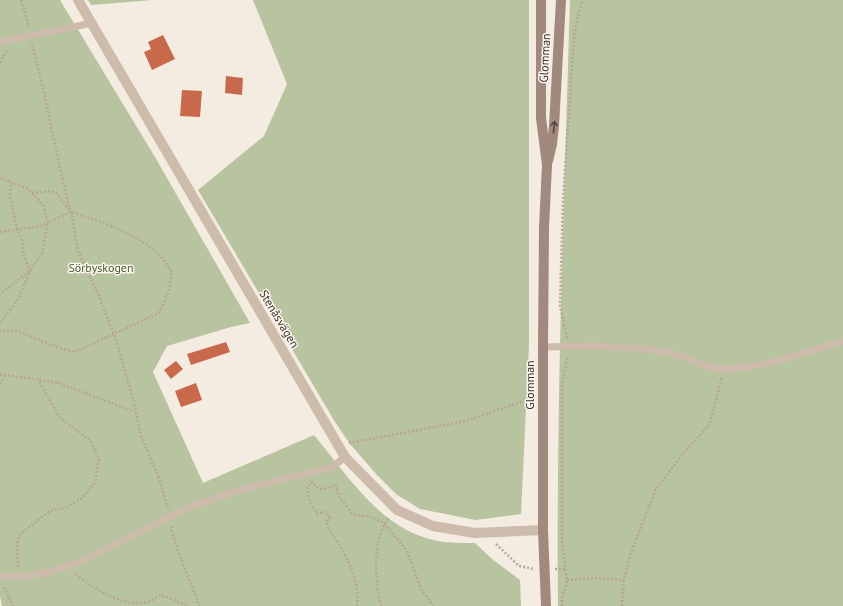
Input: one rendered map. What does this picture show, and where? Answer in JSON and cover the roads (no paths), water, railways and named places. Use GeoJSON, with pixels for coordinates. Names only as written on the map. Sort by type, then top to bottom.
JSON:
{"type":"FeatureCollection","features":[{"type":"Feature","properties":{"kind":"main road","name":"Glomman"},"geometry":{"type":"LineString","coordinates":[[541,0],[541,118],[547,165],[544,228],[543,347],[543,530],[546,606]]}},
{"type":"Feature","properties":{"kind":"main road","name":"Glomman"},"geometry":{"type":"LineString","coordinates":[[547,165],[552,144],[554,126],[561,0]]}},
{"type":"Feature","properties":{"kind":"street","name":"Stenåsvägen"},"geometry":{"type":"LineString","coordinates":[[78,0],[345,457],[397,510],[433,526],[475,533],[543,530]]}},
{"type":"Feature","properties":{"kind":"lane"},"geometry":{"type":"LineString","coordinates":[[0,42],[92,23]]}},
{"type":"Feature","properties":{"kind":"lane"},"geometry":{"type":"LineString","coordinates":[[543,347],[629,347],[669,353],[711,368],[724,369],[749,368],[843,342]]}},
{"type":"Feature","properties":{"kind":"lane"},"geometry":{"type":"LineString","coordinates":[[0,578],[18,578],[68,567],[191,507],[223,496],[331,468],[345,457]]}},
{"type":"Feature","properties":{"kind":"park label","name":"Sörbyskogen"},"geometry":{"type":"Point","coordinates":[101,268]}}]}
